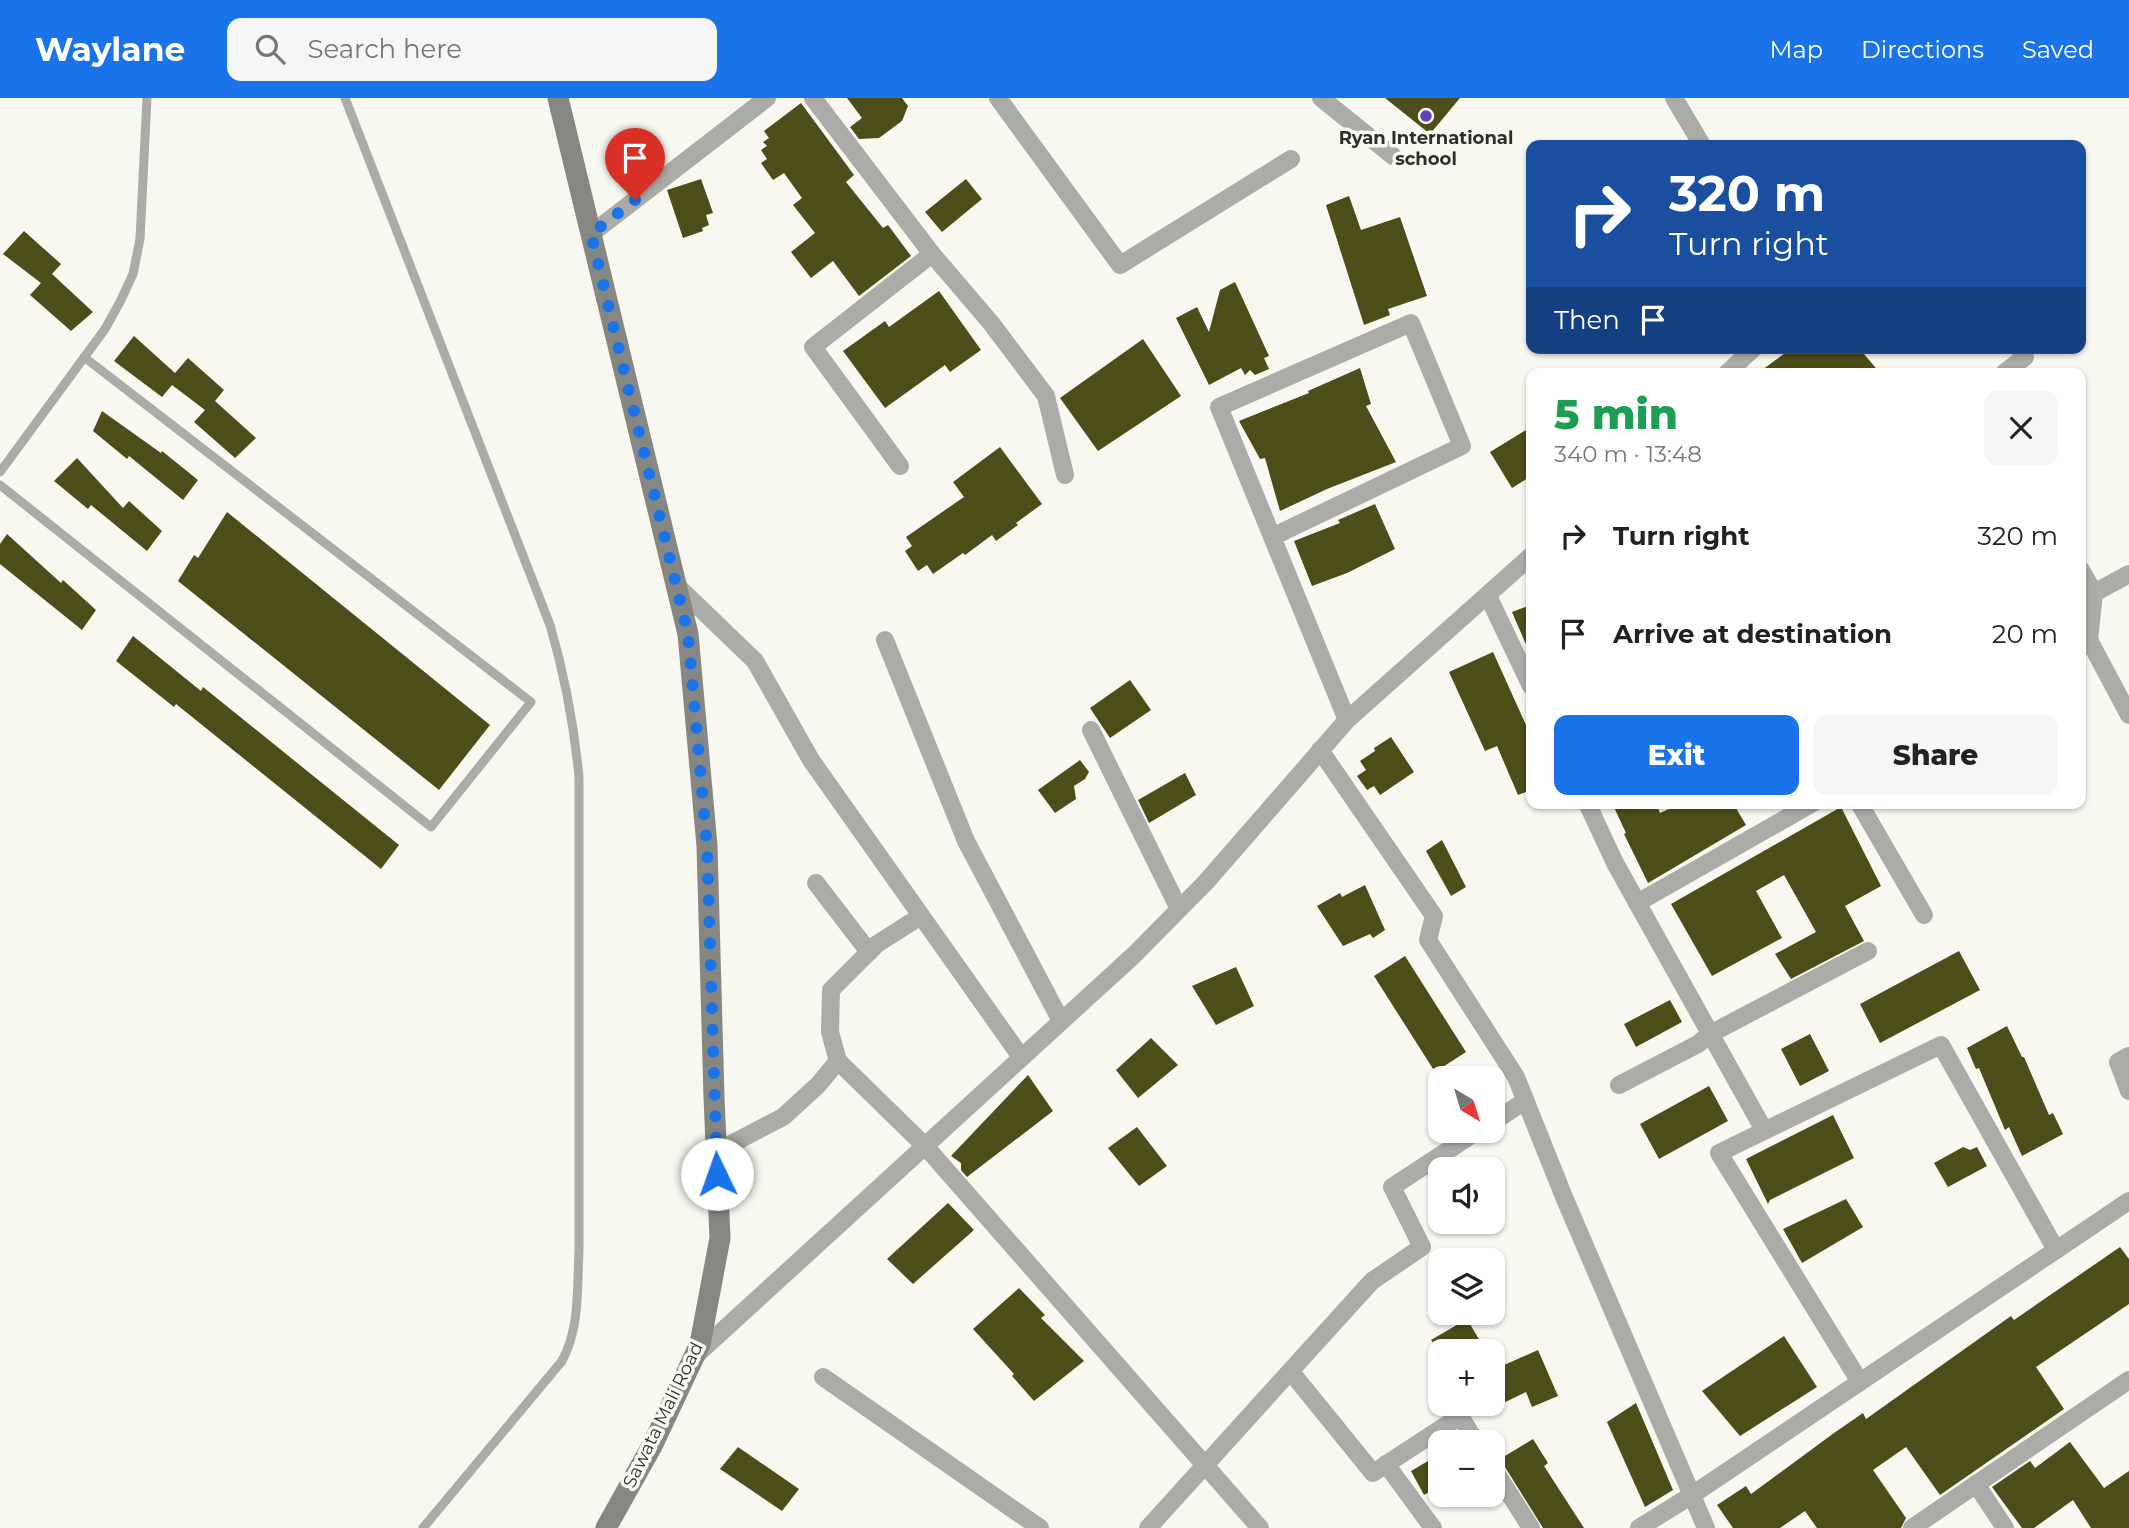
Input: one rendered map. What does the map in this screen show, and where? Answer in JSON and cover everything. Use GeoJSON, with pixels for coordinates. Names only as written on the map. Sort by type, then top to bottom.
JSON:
{"type":"FeatureCollection","features":[{"type":"Feature","properties":{"kind":"street","name":"Sawata Mali Road"},"geometry":{"type":"LineString","coordinates":[[558,98],[688,634],[707,846],[720,1238],[700,1344],[653,1444],[606,1528]]}},
{"type":"Feature","properties":{"kind":"street"},"geometry":{"type":"LineString","coordinates":[[591,234],[766,98]]}},
{"type":"Feature","properties":{"kind":"street"},"geometry":{"type":"LineString","coordinates":[[813,98],[932,254],[991,323],[1046,396],[1065,475]]}},
{"type":"Feature","properties":{"kind":"street"},"geometry":{"type":"LineString","coordinates":[[1321,98],[1392,156]]}},
{"type":"Feature","properties":{"kind":"street"},"geometry":{"type":"LineString","coordinates":[[1674,98],[1699,140]]}},
{"type":"Feature","properties":{"kind":"street"},"geometry":{"type":"LineString","coordinates":[[1000,99],[1120,265],[1291,159]]}},
{"type":"Feature","properties":{"kind":"street"},"geometry":{"type":"LineString","coordinates":[[900,466],[813,347],[932,254]]}},
{"type":"Feature","properties":{"kind":"street"},"geometry":{"type":"LineString","coordinates":[[1272,537],[1462,446],[1411,323],[1219,407],[1272,537],[1347,720]]}},
{"type":"Feature","properties":{"kind":"street"},"geometry":{"type":"LineString","coordinates":[[1732,368],[1748,354]]}},
{"type":"Feature","properties":{"kind":"street"},"geometry":{"type":"LineString","coordinates":[[2011,368],[2025,357],[2023,354]]}},
{"type":"Feature","properties":{"kind":"street"},"geometry":{"type":"LineString","coordinates":[[694,1357],[1134,955],[1206,882],[1347,720],[1526,561]]}},
{"type":"Feature","properties":{"kind":"street"},"geometry":{"type":"LineString","coordinates":[[2094,593],[2129,574]]}},
{"type":"Feature","properties":{"kind":"street"},"geometry":{"type":"LineString","coordinates":[[2086,579],[2094,593],[2090,640],[2129,715]]}},
{"type":"Feature","properties":{"kind":"street"},"geometry":{"type":"LineString","coordinates":[[675,584],[755,661],[811,760],[1021,1057]]}},
{"type":"Feature","properties":{"kind":"street"},"geometry":{"type":"LineString","coordinates":[[1488,596],[1526,676]]}},
{"type":"Feature","properties":{"kind":"street"},"geometry":{"type":"LineString","coordinates":[[885,640],[966,841],[1061,1021]]}},
{"type":"Feature","properties":{"kind":"street"},"geometry":{"type":"LineString","coordinates":[[1091,730],[1179,909]]}},
{"type":"Feature","properties":{"kind":"street"},"geometry":{"type":"LineString","coordinates":[[1320,750],[1434,916],[1428,940],[1516,1077],[1564,1197],[1706,1528]]}},
{"type":"Feature","properties":{"kind":"street"},"geometry":{"type":"LineString","coordinates":[[1590,809],[1615,863],[1764,1130]]}},
{"type":"Feature","properties":{"kind":"street"},"geometry":{"type":"LineString","coordinates":[[1637,903],[1802,809]]}},
{"type":"Feature","properties":{"kind":"street"},"geometry":{"type":"LineString","coordinates":[[1862,809],[1924,915]]}},
{"type":"Feature","properties":{"kind":"street"},"geometry":{"type":"LineString","coordinates":[[816,883],[869,952]]}},
{"type":"Feature","properties":{"kind":"street"},"geometry":{"type":"LineString","coordinates":[[921,916],[877,944],[831,990],[830,1032],[838,1061],[925,1146],[1260,1528]]}},
{"type":"Feature","properties":{"kind":"street"},"geometry":{"type":"LineString","coordinates":[[1619,1085],[1868,951]]}},
{"type":"Feature","properties":{"kind":"street"},"geometry":{"type":"LineString","coordinates":[[1860,1382],[1719,1153],[1941,1045],[2056,1250]]}},
{"type":"Feature","properties":{"kind":"street"},"geometry":{"type":"LineString","coordinates":[[2129,1056],[2118,1062],[2129,1091]]}},
{"type":"Feature","properties":{"kind":"street"},"geometry":{"type":"LineString","coordinates":[[716,1152],[783,1117],[818,1085],[838,1061]]}},
{"type":"Feature","properties":{"kind":"street"},"geometry":{"type":"LineString","coordinates":[[1505,1114],[1525,1101]]}},
{"type":"Feature","properties":{"kind":"street"},"geometry":{"type":"LineString","coordinates":[[1148,1528],[1371,1281],[1422,1247],[1392,1186],[1459,1143]]}},
{"type":"Feature","properties":{"kind":"street"},"geometry":{"type":"LineString","coordinates":[[1639,1528],[2129,1201]]}},
{"type":"Feature","properties":{"kind":"street"},"geometry":{"type":"LineString","coordinates":[[1291,1372],[1373,1473],[1428,1437]]}},
{"type":"Feature","properties":{"kind":"street"},"geometry":{"type":"LineString","coordinates":[[823,1377],[1040,1528]]}},
{"type":"Feature","properties":{"kind":"street"},"geometry":{"type":"LineString","coordinates":[[1912,1528],[2129,1380]]}},
{"type":"Feature","properties":{"kind":"street"},"geometry":{"type":"LineString","coordinates":[[1438,1430],[1460,1416],[1469,1430]]}},
{"type":"Feature","properties":{"kind":"street"},"geometry":{"type":"LineString","coordinates":[[1386,1464],[1433,1528]]}},
{"type":"Feature","properties":{"kind":"street"},"geometry":{"type":"LineString","coordinates":[[1976,1484],[2005,1528]]}},
{"type":"Feature","properties":{"kind":"street"},"geometry":{"type":"LineString","coordinates":[[1505,1487],[1531,1528]]}},
{"type":"Feature","properties":{"kind":"lane"},"geometry":{"type":"LineString","coordinates":[[0,472],[105,329],[133,274],[140,239],[147,98]]}},
{"type":"Feature","properties":{"kind":"lane"},"geometry":{"type":"LineString","coordinates":[[345,98],[550,625],[569,696],[579,777],[579,1251],[576,1318],[569,1348],[562,1361],[423,1528]]}},
{"type":"Feature","properties":{"kind":"lane"},"geometry":{"type":"LineString","coordinates":[[0,485],[431,827],[531,702],[84,357]]}},
{"type":"Feature","properties":{"kind":"building"},"geometry":{"type":"Polygon","coordinates":[[[847,98],[902,98],[908,106],[902,121],[879,138],[859,139],[850,127],[862,118],[847,98]]]}},
{"type":"Feature","properties":{"kind":"building","name":"Ryan International school"},"geometry":{"type":"Polygon","coordinates":[[[1385,98],[1460,98],[1430,134],[1385,98]]]}},
{"type":"Feature","properties":{"kind":"building"},"geometry":{"type":"Polygon","coordinates":[[[801,103],[854,175],[846,182],[883,228],[888,225],[911,256],[859,296],[833,261],[811,278],[791,252],[815,233],[793,205],[802,198],[784,173],[773,180],[761,163],[767,159],[761,150],[767,146],[763,142],[769,138],[764,131],[801,103]]]}},
{"type":"Feature","properties":{"kind":"building"},"geometry":{"type":"Polygon","coordinates":[[[701,179],[713,213],[706,215],[709,225],[702,228],[703,231],[683,238],[667,190],[701,179]]]}},
{"type":"Feature","properties":{"kind":"building"},"geometry":{"type":"Polygon","coordinates":[[[966,179],[982,199],[942,232],[925,212],[966,179]]]}},
{"type":"Feature","properties":{"kind":"building"},"geometry":{"type":"Polygon","coordinates":[[[1349,196],[1361,230],[1400,217],[1427,296],[1388,309],[1390,315],[1364,325],[1326,205],[1349,196]]]}},
{"type":"Feature","properties":{"kind":"building"},"geometry":{"type":"Polygon","coordinates":[[[24,231],[61,264],[52,274],[93,312],[71,331],[30,295],[41,283],[3,254],[24,231]]]}},
{"type":"Feature","properties":{"kind":"building"},"geometry":{"type":"Polygon","coordinates":[[[1235,282],[1269,356],[1264,358],[1269,369],[1255,375],[1250,370],[1245,375],[1241,368],[1209,385],[1176,318],[1197,307],[1209,332],[1220,290],[1235,282]]]}},
{"type":"Feature","properties":{"kind":"building"},"geometry":{"type":"Polygon","coordinates":[[[939,291],[981,350],[950,372],[945,365],[885,408],[843,351],[885,321],[889,327],[939,291]]]}},
{"type":"Feature","properties":{"kind":"building"},"geometry":{"type":"Polygon","coordinates":[[[134,336],[175,373],[188,358],[224,390],[215,401],[256,438],[235,458],[194,422],[205,410],[172,385],[162,397],[114,361],[134,336]]]}},
{"type":"Feature","properties":{"kind":"building"},"geometry":{"type":"Polygon","coordinates":[[[1143,339],[1181,396],[1098,451],[1060,398],[1143,339]]]}},
{"type":"Feature","properties":{"kind":"building"},"geometry":{"type":"Polygon","coordinates":[[[1784,354],[1864,354],[1876,368],[1765,368],[1784,354]]]}},
{"type":"Feature","properties":{"kind":"building"},"geometry":{"type":"Polygon","coordinates":[[[1360,368],[1371,404],[1366,406],[1396,462],[1280,511],[1265,458],[1260,459],[1239,421],[1309,393],[1308,391],[1360,368]]]}},
{"type":"Feature","properties":{"kind":"building"},"geometry":{"type":"Polygon","coordinates":[[[102,411],[161,453],[162,451],[198,480],[183,500],[93,431],[102,411]]]}},
{"type":"Feature","properties":{"kind":"building"},"geometry":{"type":"Polygon","coordinates":[[[1526,430],[1526,479],[1512,488],[1490,452],[1526,430]]]}},
{"type":"Feature","properties":{"kind":"building"},"geometry":{"type":"Polygon","coordinates":[[[1000,447],[1042,504],[996,541],[992,535],[933,574],[927,565],[918,571],[905,551],[912,546],[906,537],[964,497],[953,482],[1000,447]]]}},
{"type":"Feature","properties":{"kind":"building"},"geometry":{"type":"Polygon","coordinates":[[[77,458],[123,508],[129,501],[162,531],[147,551],[91,505],[88,509],[54,481],[77,458]]]}},
{"type":"Feature","properties":{"kind":"building"},"geometry":{"type":"Polygon","coordinates":[[[1375,504],[1395,549],[1347,573],[1312,586],[1294,541],[1340,523],[1338,520],[1375,504]]]}},
{"type":"Feature","properties":{"kind":"building"},"geometry":{"type":"Polygon","coordinates":[[[227,512],[490,725],[439,790],[178,581],[194,555],[198,558],[227,512]]]}},
{"type":"Feature","properties":{"kind":"building"},"geometry":{"type":"Polygon","coordinates":[[[7,534],[61,583],[63,580],[96,610],[82,630],[0,564],[0,544],[7,534]]]}},
{"type":"Feature","properties":{"kind":"building"},"geometry":{"type":"Polygon","coordinates":[[[1526,607],[1526,644],[1512,612],[1526,607]]]}},
{"type":"Feature","properties":{"kind":"building"},"geometry":{"type":"Polygon","coordinates":[[[133,636],[201,691],[203,687],[399,845],[381,869],[176,704],[174,707],[116,661],[133,636]]]}},
{"type":"Feature","properties":{"kind":"building"},"geometry":{"type":"Polygon","coordinates":[[[1493,652],[1526,725],[1526,792],[1518,795],[1497,746],[1485,751],[1449,672],[1493,652]]]}},
{"type":"Feature","properties":{"kind":"building"},"geometry":{"type":"Polygon","coordinates":[[[1130,680],[1151,710],[1110,738],[1090,708],[1130,680]]]}},
{"type":"Feature","properties":{"kind":"building"},"geometry":{"type":"Polygon","coordinates":[[[1391,737],[1414,772],[1380,795],[1374,786],[1367,790],[1357,776],[1366,770],[1360,761],[1391,737]]]}},
{"type":"Feature","properties":{"kind":"building"},"geometry":{"type":"Polygon","coordinates":[[[1080,760],[1089,772],[1085,779],[1074,786],[1076,799],[1055,813],[1038,790],[1080,760]]]}},
{"type":"Feature","properties":{"kind":"building"},"geometry":{"type":"Polygon","coordinates":[[[1185,773],[1196,795],[1149,823],[1138,800],[1185,773]]]}},
{"type":"Feature","properties":{"kind":"building"},"geometry":{"type":"Polygon","coordinates":[[[1615,809],[1658,809],[1660,813],[1669,809],[1737,809],[1746,825],[1648,883],[1624,834],[1626,833],[1615,809]]]}},
{"type":"Feature","properties":{"kind":"building"},"geometry":{"type":"Polygon","coordinates":[[[1837,809],[1842,809],[1881,886],[1845,906],[1864,941],[1791,979],[1775,954],[1816,932],[1784,875],[1756,891],[1782,938],[1712,976],[1671,904],[1837,809]]]}},
{"type":"Feature","properties":{"kind":"building"},"geometry":{"type":"Polygon","coordinates":[[[1442,840],[1466,887],[1451,896],[1426,851],[1442,840]]]}},
{"type":"Feature","properties":{"kind":"building"},"geometry":{"type":"Polygon","coordinates":[[[1365,885],[1385,930],[1373,938],[1370,934],[1343,946],[1317,906],[1340,893],[1342,897],[1365,885]]]}},
{"type":"Feature","properties":{"kind":"building"},"geometry":{"type":"Polygon","coordinates":[[[1959,951],[1980,990],[1880,1043],[1860,1004],[1959,951]]]}},
{"type":"Feature","properties":{"kind":"building"},"geometry":{"type":"Polygon","coordinates":[[[1405,956],[1466,1052],[1444,1066],[1431,1066],[1374,976],[1405,956]]]}},
{"type":"Feature","properties":{"kind":"building"},"geometry":{"type":"Polygon","coordinates":[[[1236,967],[1254,1006],[1216,1025],[1192,986],[1236,967]]]}},
{"type":"Feature","properties":{"kind":"building"},"geometry":{"type":"Polygon","coordinates":[[[1670,1000],[1682,1022],[1636,1047],[1624,1024],[1670,1000]]]}},
{"type":"Feature","properties":{"kind":"building"},"geometry":{"type":"Polygon","coordinates":[[[2007,1026],[2024,1057],[2049,1115],[2053,1113],[2063,1134],[2022,1156],[2009,1127],[2005,1130],[1979,1068],[1976,1069],[1967,1048],[2007,1026]]]}},
{"type":"Feature","properties":{"kind":"building"},"geometry":{"type":"Polygon","coordinates":[[[1810,1034],[1829,1071],[1800,1086],[1781,1049],[1810,1034]]]}},
{"type":"Feature","properties":{"kind":"building"},"geometry":{"type":"Polygon","coordinates":[[[1151,1038],[1178,1065],[1138,1098],[1116,1070],[1151,1038]]]}},
{"type":"Feature","properties":{"kind":"building"},"geometry":{"type":"Polygon","coordinates":[[[1028,1075],[1053,1111],[967,1177],[961,1170],[961,1163],[951,1156],[1028,1075]]]}},
{"type":"Feature","properties":{"kind":"building"},"geometry":{"type":"Polygon","coordinates":[[[1709,1086],[1728,1121],[1659,1159],[1640,1124],[1709,1086]]]}},
{"type":"Feature","properties":{"kind":"building"},"geometry":{"type":"Polygon","coordinates":[[[1833,1115],[1854,1158],[1770,1200],[1768,1204],[1746,1159],[1833,1115]]]}},
{"type":"Feature","properties":{"kind":"building"},"geometry":{"type":"Polygon","coordinates":[[[1137,1127],[1167,1166],[1139,1186],[1108,1148],[1137,1127]]]}},
{"type":"Feature","properties":{"kind":"building"},"geometry":{"type":"Polygon","coordinates":[[[1963,1147],[1970,1150],[1977,1147],[1987,1166],[1948,1187],[1934,1163],[1963,1147]]]}},
{"type":"Feature","properties":{"kind":"building"},"geometry":{"type":"Polygon","coordinates":[[[1846,1199],[1863,1227],[1802,1263],[1783,1229],[1846,1199]]]}},
{"type":"Feature","properties":{"kind":"building"},"geometry":{"type":"Polygon","coordinates":[[[948,1203],[974,1230],[913,1284],[887,1259],[948,1203]]]}},
{"type":"Feature","properties":{"kind":"building"},"geometry":{"type":"Polygon","coordinates":[[[2120,1247],[2129,1259],[2129,1304],[2036,1367],[2064,1409],[1940,1495],[1906,1447],[1873,1470],[1906,1518],[1901,1528],[1817,1528],[1805,1511],[1780,1528],[1733,1528],[1717,1505],[1746,1486],[1751,1494],[1863,1413],[1866,1419],[2011,1316],[2014,1320],[2120,1247]]]}},
{"type":"Feature","properties":{"kind":"building"},"geometry":{"type":"Polygon","coordinates":[[[1019,1288],[1045,1315],[1041,1318],[1084,1361],[1034,1401],[1012,1376],[1014,1374],[973,1329],[1019,1288]]]}},
{"type":"Feature","properties":{"kind":"building"},"geometry":{"type":"Polygon","coordinates":[[[1457,1325],[1471,1325],[1479,1339],[1433,1339],[1457,1325]]]}},
{"type":"Feature","properties":{"kind":"building"},"geometry":{"type":"Polygon","coordinates":[[[1784,1336],[1817,1387],[1740,1436],[1702,1391],[1784,1336]]]}},
{"type":"Feature","properties":{"kind":"building"},"geometry":{"type":"Polygon","coordinates":[[[1538,1350],[1558,1396],[1532,1407],[1526,1392],[1505,1402],[1505,1365],[1538,1350]]]}},
{"type":"Feature","properties":{"kind":"building"},"geometry":{"type":"Polygon","coordinates":[[[1636,1403],[1673,1490],[1645,1507],[1607,1422],[1636,1403]]]}},
{"type":"Feature","properties":{"kind":"building"},"geometry":{"type":"Polygon","coordinates":[[[1533,1439],[1548,1463],[1544,1466],[1584,1528],[1543,1528],[1505,1467],[1505,1456],[1533,1439]]]}},
{"type":"Feature","properties":{"kind":"building"},"geometry":{"type":"Polygon","coordinates":[[[2070,1442],[2104,1488],[2129,1471],[2129,1528],[2091,1528],[2073,1500],[2034,1528],[2022,1528],[1992,1487],[2030,1461],[2035,1468],[2070,1442]]]}},
{"type":"Feature","properties":{"kind":"building"},"geometry":{"type":"Polygon","coordinates":[[[738,1447],[799,1489],[782,1511],[720,1469],[738,1447]]]}},
{"type":"Feature","properties":{"kind":"building"},"geometry":{"type":"Polygon","coordinates":[[[1428,1461],[1428,1493],[1424,1495],[1411,1471],[1428,1461]]]}},
{"type":"Feature","properties":{"kind":"place","name":"Ryan International school"},"geometry":{"type":"Point","coordinates":[1426,116]}},
{"type":"Feature","properties":{"kind":"route"},"geometry":{"type":"LineString","coordinates":[[635,200],[591,234],[688,634],[707,846],[717,1174]]}}]}
